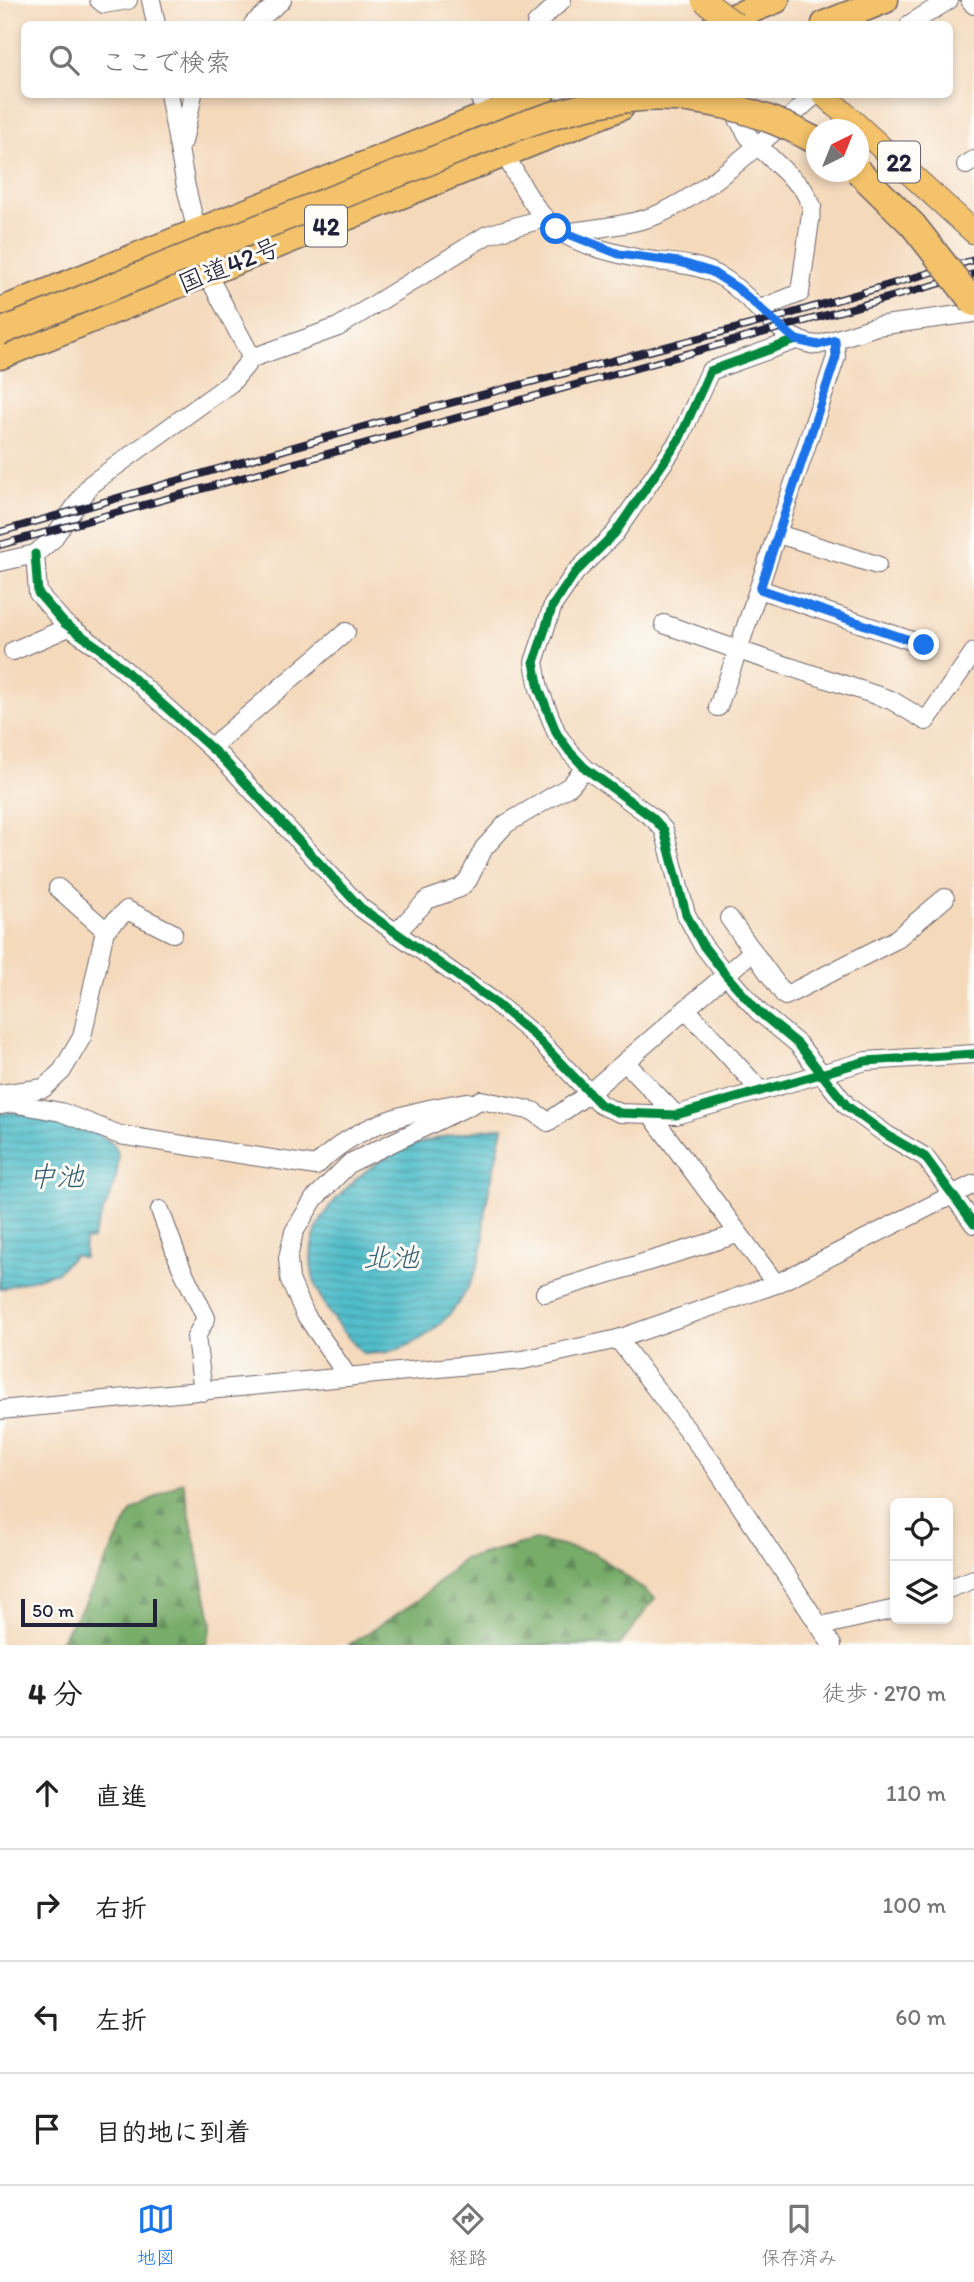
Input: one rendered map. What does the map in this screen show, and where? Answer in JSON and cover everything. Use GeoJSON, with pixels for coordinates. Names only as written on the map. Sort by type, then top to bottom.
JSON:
{"type":"FeatureCollection","features":[{"type":"Feature","properties":{"kind":"highway"},"geometry":{"type":"LineString","coordinates":[[724,21],[776,0]]}},
{"type":"Feature","properties":{"kind":"highway"},"geometry":{"type":"LineString","coordinates":[[832,21],[885,0]]}},
{"type":"Feature","properties":{"kind":"highway","name":"国道42号"},"geometry":{"type":"LineString","coordinates":[[0,311],[197,233],[482,105],[520,98]]}},
{"type":"Feature","properties":{"kind":"highway","name":"国道42号"},"geometry":{"type":"LineString","coordinates":[[0,356],[642,98]]}},
{"type":"Feature","properties":{"kind":"highway"},"geometry":{"type":"LineString","coordinates":[[0,332],[358,188],[527,124],[591,106],[629,99],[710,102],[740,108],[806,136]]}},
{"type":"Feature","properties":{"kind":"highway"},"geometry":{"type":"LineString","coordinates":[[869,181],[913,225],[974,303]]}},
{"type":"Feature","properties":{"kind":"main road"},"geometry":{"type":"LineString","coordinates":[[703,0],[731,21]]}},
{"type":"Feature","properties":{"kind":"main road","name":"22"},"geometry":{"type":"LineString","coordinates":[[827,98],[974,232]]}},
{"type":"Feature","properties":{"kind":"street"},"geometry":{"type":"LineString","coordinates":[[99,0],[104,4],[128,0]]}},
{"type":"Feature","properties":{"kind":"street"},"geometry":{"type":"LineString","coordinates":[[151,0],[155,21]]}},
{"type":"Feature","properties":{"kind":"street"},"geometry":{"type":"LineString","coordinates":[[257,21],[282,0]]}},
{"type":"Feature","properties":{"kind":"street"},"geometry":{"type":"LineString","coordinates":[[539,21],[562,0]]}},
{"type":"Feature","properties":{"kind":"street"},"geometry":{"type":"LineString","coordinates":[[916,21],[949,0]]}},
{"type":"Feature","properties":{"kind":"street"},"geometry":{"type":"LineString","coordinates":[[970,0],[974,5]]}},
{"type":"Feature","properties":{"kind":"street"},"geometry":{"type":"LineString","coordinates":[[170,98],[207,274],[252,358]]}},
{"type":"Feature","properties":{"kind":"street"},"geometry":{"type":"LineString","coordinates":[[181,156],[191,98]]}},
{"type":"Feature","properties":{"kind":"street"},"geometry":{"type":"LineString","coordinates":[[727,98],[756,144],[803,189],[813,206],[800,293],[760,309]]}},
{"type":"Feature","properties":{"kind":"street"},"geometry":{"type":"LineString","coordinates":[[564,233],[632,222],[657,215],[714,180],[811,98]]}},
{"type":"Feature","properties":{"kind":"street"},"geometry":{"type":"LineString","coordinates":[[482,105],[520,180],[545,218],[564,233],[619,254],[695,266],[723,278],[796,340],[818,345],[907,320],[974,313]]}},
{"type":"Feature","properties":{"kind":"street"},"geometry":{"type":"LineString","coordinates":[[0,562],[35,554],[52,540],[90,484],[231,383],[252,358],[338,327],[487,235],[545,218]]}},
{"type":"Feature","properties":{"kind":"street"},"geometry":{"type":"LineString","coordinates":[[796,340],[710,371],[679,440],[615,533],[575,573],[553,605],[534,662],[539,689],[556,734],[585,768],[653,818],[664,830],[686,914],[702,944],[726,975],[760,1012],[798,1044],[847,1105],[887,1135],[925,1157],[974,1224]]}},
{"type":"Feature","properties":{"kind":"street"},"geometry":{"type":"LineString","coordinates":[[718,707],[760,589],[836,357],[835,340]]}},
{"type":"Feature","properties":{"kind":"street"},"geometry":{"type":"LineString","coordinates":[[778,534],[877,565]]}},
{"type":"Feature","properties":{"kind":"street"},"geometry":{"type":"LineString","coordinates":[[35,554],[38,593],[69,626],[106,653],[211,747],[360,908],[493,1001],[535,1036],[589,1094],[611,1111],[652,1116],[676,1115],[866,1061],[974,1054]]}},
{"type":"Feature","properties":{"kind":"street"},"geometry":{"type":"LineString","coordinates":[[760,589],[924,645]]}},
{"type":"Feature","properties":{"kind":"street"},"geometry":{"type":"LineString","coordinates":[[664,624],[891,700],[926,721],[974,652]]}},
{"type":"Feature","properties":{"kind":"street"},"geometry":{"type":"LineString","coordinates":[[13,651],[69,626]]}},
{"type":"Feature","properties":{"kind":"street"},"geometry":{"type":"LineString","coordinates":[[211,747],[346,632]]}},
{"type":"Feature","properties":{"kind":"street"},"geometry":{"type":"LineString","coordinates":[[394,934],[427,900],[460,888],[468,880],[484,849],[506,824],[570,786],[585,768]]}},
{"type":"Feature","properties":{"kind":"street"},"geometry":{"type":"LineString","coordinates":[[58,888],[106,930]]}},
{"type":"Feature","properties":{"kind":"street"},"geometry":{"type":"LineString","coordinates":[[729,918],[785,996],[895,940],[945,898]]}},
{"type":"Feature","properties":{"kind":"street"},"geometry":{"type":"LineString","coordinates":[[1,1100],[44,1088],[62,1071],[82,1037],[106,930],[127,910],[173,933]]}},
{"type":"Feature","properties":{"kind":"street"},"geometry":{"type":"LineString","coordinates":[[1,1100],[61,1112],[120,1135],[316,1166],[336,1144],[364,1129],[417,1110],[481,1100],[533,1111],[548,1122],[589,1094],[753,951]]}},
{"type":"Feature","properties":{"kind":"street"},"geometry":{"type":"LineString","coordinates":[[686,1009],[761,1090]]}},
{"type":"Feature","properties":{"kind":"street"},"geometry":{"type":"LineString","coordinates":[[625,1062],[676,1115]]}},
{"type":"Feature","properties":{"kind":"street"},"geometry":{"type":"LineString","coordinates":[[348,1377],[305,1314],[290,1280],[288,1258],[294,1232],[314,1199],[351,1163],[481,1100]]}},
{"type":"Feature","properties":{"kind":"street"},"geometry":{"type":"LineString","coordinates":[[652,1116],[776,1284]]}},
{"type":"Feature","properties":{"kind":"street"},"geometry":{"type":"LineString","coordinates":[[0,1410],[523,1360],[618,1339],[776,1284],[974,1184]]}},
{"type":"Feature","properties":{"kind":"street"},"geometry":{"type":"LineString","coordinates":[[160,1210],[181,1267],[206,1318],[196,1337],[203,1392]]}},
{"type":"Feature","properties":{"kind":"street"},"geometry":{"type":"LineString","coordinates":[[545,1293],[738,1234]]}},
{"type":"Feature","properties":{"kind":"street"},"geometry":{"type":"LineString","coordinates":[[618,1339],[713,1464],[832,1645]]}},
{"type":"Feature","properties":{"kind":"street"},"geometry":{"type":"LineString","coordinates":[[953,1587],[974,1579]]}},
{"type":"Feature","properties":{"kind":"street"},"geometry":{"type":"LineString","coordinates":[[821,1626],[890,1610]]}},
{"type":"Feature","properties":{"kind":"green space"},"geometry":{"type":"Polygon","coordinates":[[[183,1481],[212,1625],[206,1645],[57,1645],[85,1603],[131,1512],[183,1481]]]}},
{"type":"Feature","properties":{"kind":"green space"},"geometry":{"type":"Polygon","coordinates":[[[535,1540],[594,1553],[655,1598],[620,1645],[349,1645],[420,1599],[463,1559],[535,1540]]]}},
{"type":"Feature","properties":{"kind":"water","name":"中池"},"geometry":{"type":"Polygon","coordinates":[[[13,1112],[73,1124],[104,1137],[114,1146],[118,1167],[113,1188],[92,1239],[85,1240],[84,1258],[74,1255],[57,1272],[0,1289],[0,1113],[13,1112]]]}},
{"type":"Feature","properties":{"kind":"water","name":"北池"},"geometry":{"type":"Polygon","coordinates":[[[503,1127],[487,1198],[484,1240],[469,1285],[442,1322],[425,1336],[406,1346],[385,1352],[363,1353],[331,1315],[313,1275],[311,1255],[315,1234],[325,1213],[356,1179],[395,1153],[441,1138],[503,1127]]]}},
{"type":"Feature","properties":{"kind":"railway"},"geometry":{"type":"LineString","coordinates":[[0,532],[401,416],[772,319],[974,260]]}},
{"type":"Feature","properties":{"kind":"railway"},"geometry":{"type":"LineString","coordinates":[[0,545],[974,274]]}},
{"type":"Feature","properties":{"kind":"cycle path"},"geometry":{"type":"LineString","coordinates":[[796,340],[710,371],[679,440],[615,533],[575,573],[553,605],[534,662],[539,689],[557,734],[570,752],[585,768],[653,818],[664,830],[686,914],[702,944],[726,975],[759,1012],[798,1044],[847,1106],[887,1135],[925,1157],[974,1224]]}},
{"type":"Feature","properties":{"kind":"cycle path"},"geometry":{"type":"LineString","coordinates":[[35,554],[38,593],[64,623],[106,653],[223,759],[361,908],[493,1001],[535,1036],[601,1105],[620,1113],[676,1115],[866,1061],[974,1054]]}},
{"type":"Feature","properties":{"kind":"route"},"geometry":{"type":"LineString","coordinates":[[556,229],[619,254],[639,259],[679,262],[712,272],[737,288],[796,340],[806,345],[835,340],[836,357],[760,589],[924,645]]}}]}
